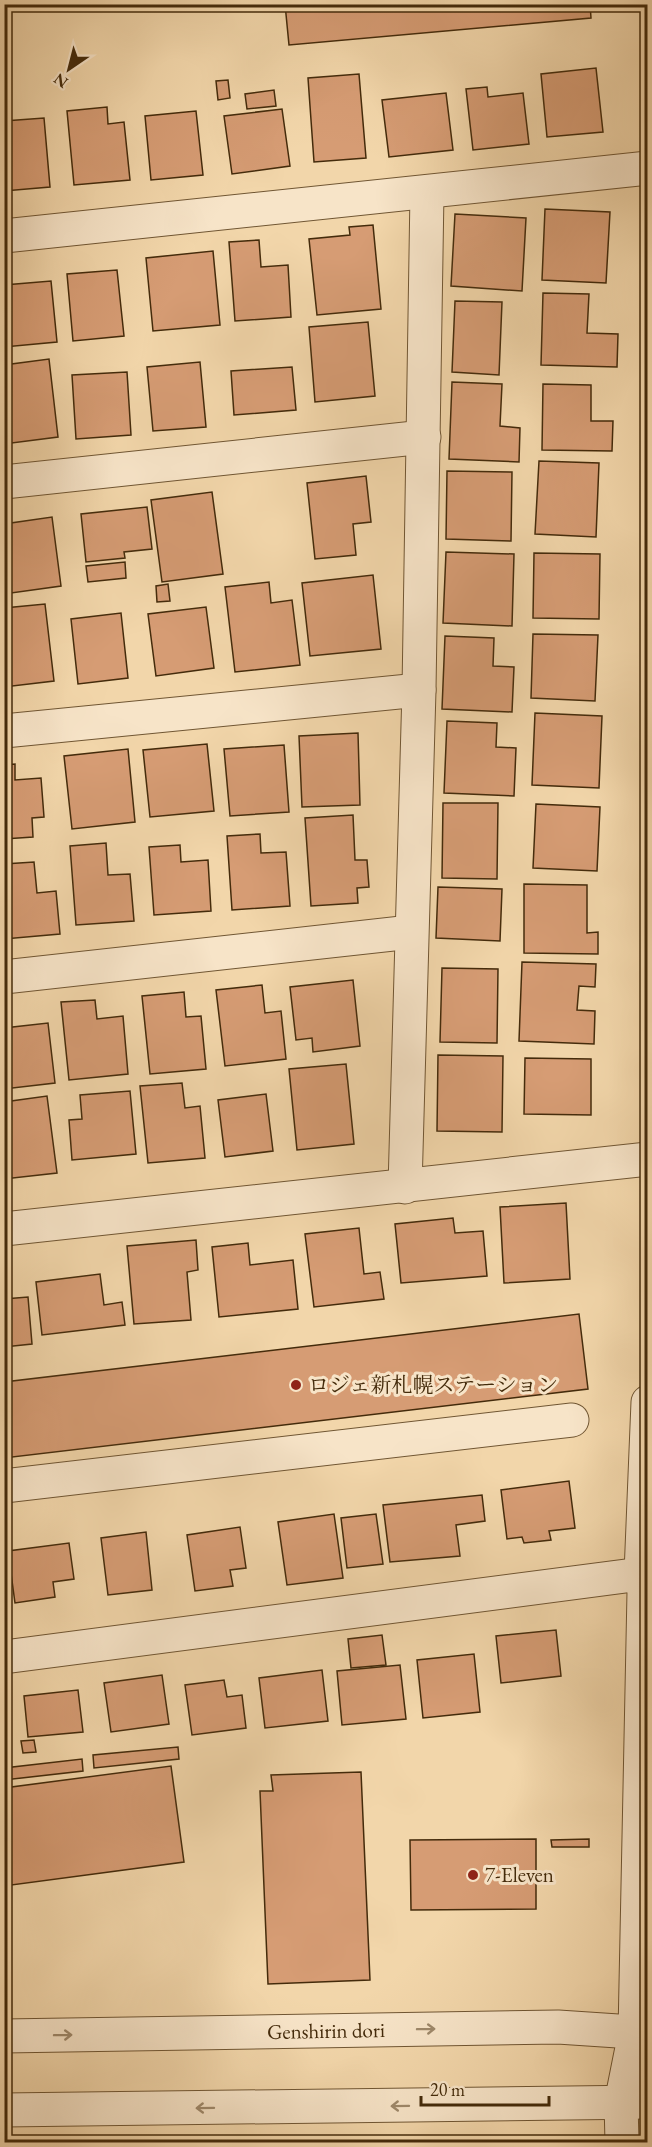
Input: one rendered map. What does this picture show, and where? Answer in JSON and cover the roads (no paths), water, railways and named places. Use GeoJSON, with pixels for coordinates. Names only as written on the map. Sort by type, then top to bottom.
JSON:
{"type":"FeatureCollection","features":[{"type":"Feature","properties":{"kind":"street"},"geometry":{"type":"LineString","coordinates":[[4,236],[648,168]]}},
{"type":"Feature","properties":{"kind":"street"},"geometry":{"type":"LineString","coordinates":[[405,1187],[420,690],[428,192]]}},
{"type":"Feature","properties":{"kind":"street"},"geometry":{"type":"LineString","coordinates":[[4,482],[424,437]]}},
{"type":"Feature","properties":{"kind":"street"},"geometry":{"type":"LineString","coordinates":[[4,731],[420,690]]}},
{"type":"Feature","properties":{"kind":"street"},"geometry":{"type":"LineString","coordinates":[[4,977],[411,932]]}},
{"type":"Feature","properties":{"kind":"street"},"geometry":{"type":"LineString","coordinates":[[4,1229],[648,1159]]}},
{"type":"Feature","properties":{"kind":"street"},"geometry":{"type":"LineString","coordinates":[[621,2142],[634,2102],[641,2033],[644,1592],[641,1574],[648,1402]]}},
{"type":"Feature","properties":{"kind":"street"},"geometry":{"type":"LineString","coordinates":[[4,1486],[572,1420]]}},
{"type":"Feature","properties":{"kind":"street"},"geometry":{"type":"LineString","coordinates":[[4,1657],[641,1574]]}},
{"type":"Feature","properties":{"kind":"street","name":"Genshirin dori"},"geometry":{"type":"LineString","coordinates":[[4,2036],[558,2027],[641,2033]]}},
{"type":"Feature","properties":{"kind":"street"},"geometry":{"type":"LineString","coordinates":[[4,2110],[634,2102]]}},
{"type":"Feature","properties":{"kind":"place","name":"ロジェ新札幌ステーション"},"geometry":{"type":"Point","coordinates":[296,1385]}},
{"type":"Feature","properties":{"kind":"place","name":"7-Eleven"},"geometry":{"type":"Point","coordinates":[473,1875]}}]}
